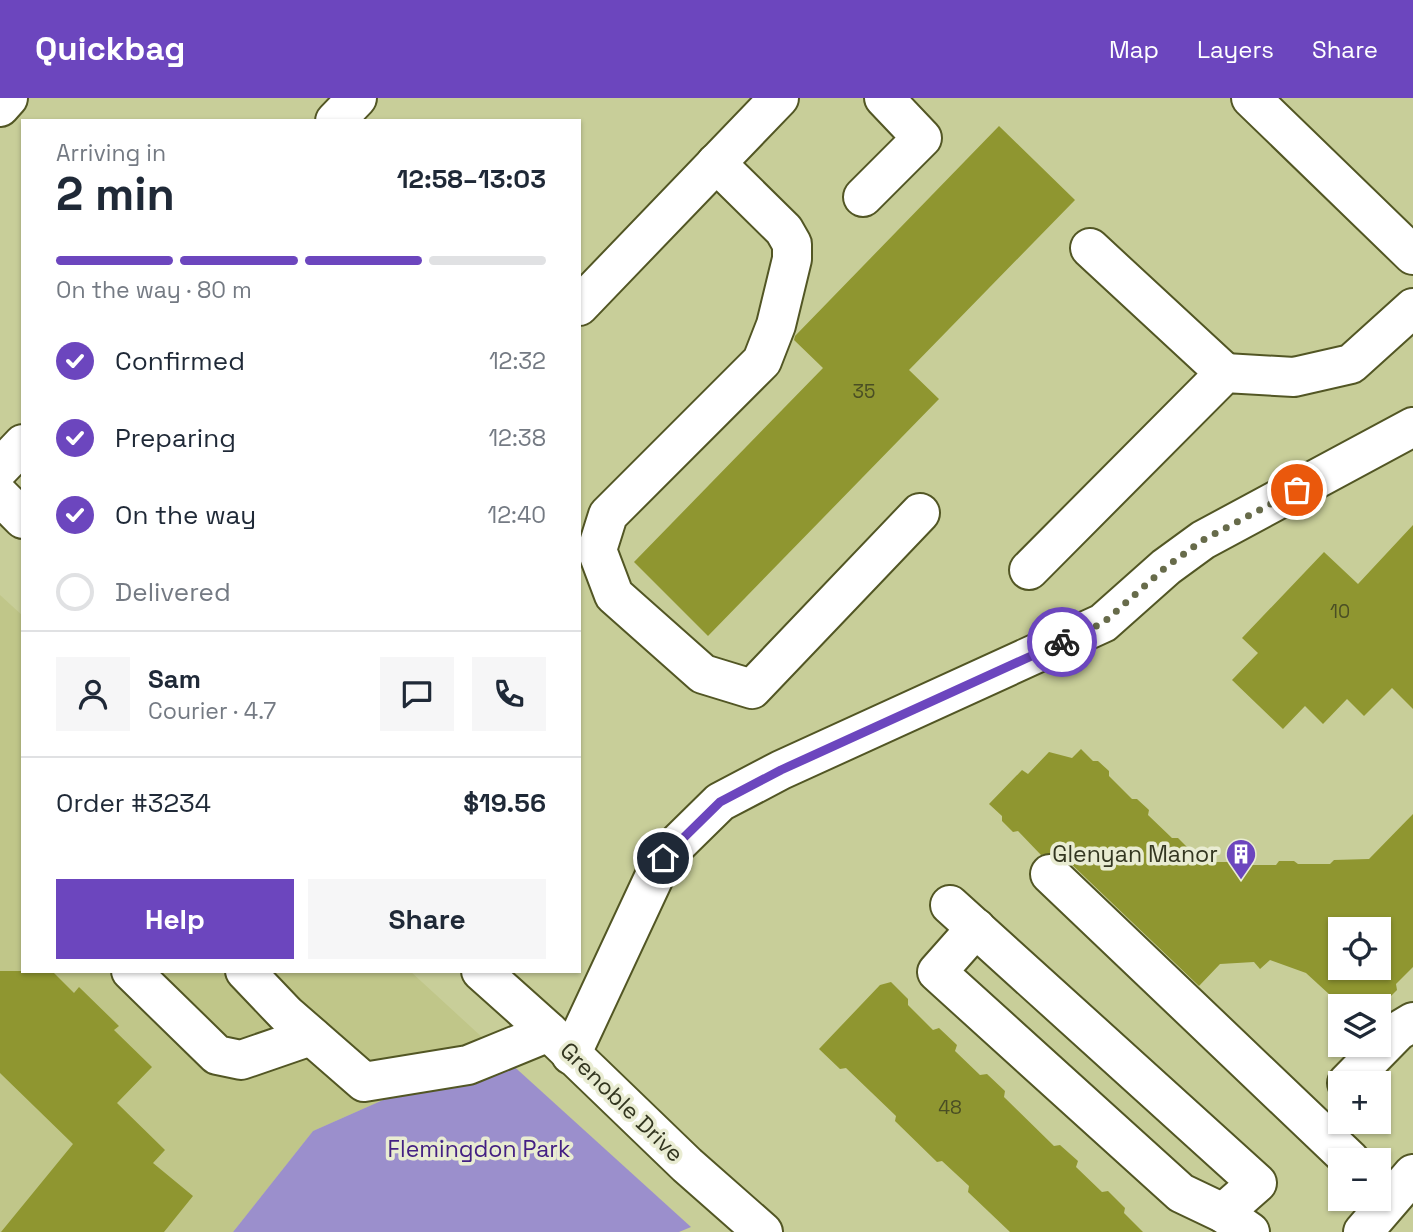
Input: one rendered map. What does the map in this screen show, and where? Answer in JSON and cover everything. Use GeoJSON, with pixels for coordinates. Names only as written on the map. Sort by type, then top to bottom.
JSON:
{"type":"FeatureCollection","features":[{"type":"Feature","properties":{"kind":"street"},"geometry":{"type":"LineString","coordinates":[[0,107],[8,98]]}},
{"type":"Feature","properties":{"kind":"street"},"geometry":{"type":"LineString","coordinates":[[337,119],[357,98]]}},
{"type":"Feature","properties":{"kind":"street"},"geometry":{"type":"LineString","coordinates":[[581,304],[779,98]]}},
{"type":"Feature","properties":{"kind":"street"},"geometry":{"type":"LineString","coordinates":[[863,197],[922,138],[884,98]]}},
{"type":"Feature","properties":{"kind":"street"},"geometry":{"type":"LineString","coordinates":[[1251,98],[1413,255]]}},
{"type":"Feature","properties":{"kind":"street"},"geometry":{"type":"LineString","coordinates":[[716,163],[784,230],[792,244],[786,288],[762,361],[608,515],[597,550],[614,595],[703,674],[752,689],[920,513]]}},
{"type":"Feature","properties":{"kind":"street"},"geometry":{"type":"LineString","coordinates":[[1090,248],[1225,373],[1294,377],[1351,363],[1413,308]]}},
{"type":"Feature","properties":{"kind":"street"},"geometry":{"type":"LineString","coordinates":[[1028,570],[1225,373]]}},
{"type":"Feature","properties":{"kind":"street"},"geometry":{"type":"LineString","coordinates":[[247,973],[311,1036],[364,1082],[468,1065],[560,1043],[663,858],[720,802],[781,770],[1103,623],[1166,567],[1203,540],[1413,427]]}},
{"type":"Feature","properties":{"kind":"street"},"geometry":{"type":"LineString","coordinates":[[0,468],[21,446]]}},
{"type":"Feature","properties":{"kind":"street"},"geometry":{"type":"LineString","coordinates":[[0,496],[21,517]]}},
{"type":"Feature","properties":{"kind":"street"},"geometry":{"type":"LineString","coordinates":[[1050,874],[1337,1148]]}},
{"type":"Feature","properties":{"kind":"street"},"geometry":{"type":"LineString","coordinates":[[963,917],[1257,1182],[1237,1223],[1181,1193],[937,972],[963,917]]}},
{"type":"Feature","properties":{"kind":"street"},"geometry":{"type":"LineString","coordinates":[[133,973],[218,1055],[241,1060],[311,1036]]}},
{"type":"Feature","properties":{"kind":"street","name":"Grenoble Drive"},"geometry":{"type":"LineString","coordinates":[[483,973],[687,1165],[763,1232]]}},
{"type":"Feature","properties":{"kind":"street"},"geometry":{"type":"LineString","coordinates":[[1359,1071],[1398,1031],[1413,1022]]}},
{"type":"Feature","properties":{"kind":"street"},"geometry":{"type":"LineString","coordinates":[[1309,1122],[1328,1102]]}},
{"type":"Feature","properties":{"kind":"street"},"geometry":{"type":"LineString","coordinates":[[1363,1232],[1394,1187]]}},
{"type":"Feature","properties":{"kind":"shaded area"},"geometry":{"type":"Polygon","coordinates":[[[0,595],[21,614],[21,973],[412,973],[496,1050],[313,1131],[233,1232],[0,1232],[0,595]]]}},
{"type":"Feature","properties":{"kind":"green space","name":"Flemingdon Park"},"geometry":{"type":"Polygon","coordinates":[[[496,1050],[691,1227],[679,1232],[233,1232],[313,1131],[496,1050]]]}},
{"type":"Feature","properties":{"kind":"building"},"geometry":{"type":"Polygon","coordinates":[[[999,126],[1075,200],[909,370],[939,399],[708,636],[634,562],[823,368],[794,340],[795,336],[999,126]]]}},
{"type":"Feature","properties":{"kind":"building"},"geometry":{"type":"Polygon","coordinates":[[[1413,525],[1413,709],[1392,688],[1364,716],[1347,699],[1323,724],[1305,706],[1283,729],[1232,680],[1258,653],[1242,638],[1324,552],[1358,584],[1413,525]]]}},
{"type":"Feature","properties":{"kind":"building","name":"Glenyan Manor"},"geometry":{"type":"Polygon","coordinates":[[[1081,749],[1093,761],[1098,761],[1132,799],[1137,799],[1149,810],[1148,815],[1172,838],[1178,838],[1202,862],[1276,865],[1279,861],[1330,864],[1334,860],[1369,859],[1413,814],[1413,967],[1396,984],[1397,990],[1391,996],[1329,994],[1306,973],[1270,960],[1260,969],[1254,962],[1220,964],[1199,986],[1065,858],[1054,853],[1041,855],[1018,831],[1013,832],[989,804],[1022,770],[1028,774],[1049,752],[1072,758],[1081,749]]]}},
{"type":"Feature","properties":{"kind":"building"},"geometry":{"type":"Polygon","coordinates":[[[0,971],[54,973],[74,993],[79,987],[119,1026],[114,1030],[152,1067],[117,1103],[165,1150],[153,1163],[193,1196],[164,1232],[1,1232],[73,1144],[0,1073],[0,971]]]}},
{"type":"Feature","properties":{"kind":"building"},"geometry":{"type":"Polygon","coordinates":[[[891,982],[908,999],[908,1005],[933,1030],[939,1028],[957,1045],[955,1051],[980,1075],[987,1074],[1005,1091],[1004,1097],[1054,1146],[1060,1145],[1078,1161],[1076,1167],[1102,1192],[1108,1191],[1125,1208],[1124,1213],[1143,1232],[1010,1232],[968,1192],[969,1186],[942,1161],[937,1162],[895,1121],[896,1116],[846,1068],[840,1069],[819,1049],[880,985],[891,982]]]}},
{"type":"Feature","properties":{"kind":"way so far"},"geometry":{"type":"LineString","coordinates":[[1062,642],[1103,623],[1166,567],[1203,540],[1297,490]]}},
{"type":"Feature","properties":{"kind":"place","name":"Glenyan Manor"},"geometry":{"type":"Point","coordinates":[1241,881]}},
{"type":"Feature","properties":{"kind":"route"},"geometry":{"type":"LineString","coordinates":[[663,858],[720,802],[781,770],[1062,642]]}}]}
